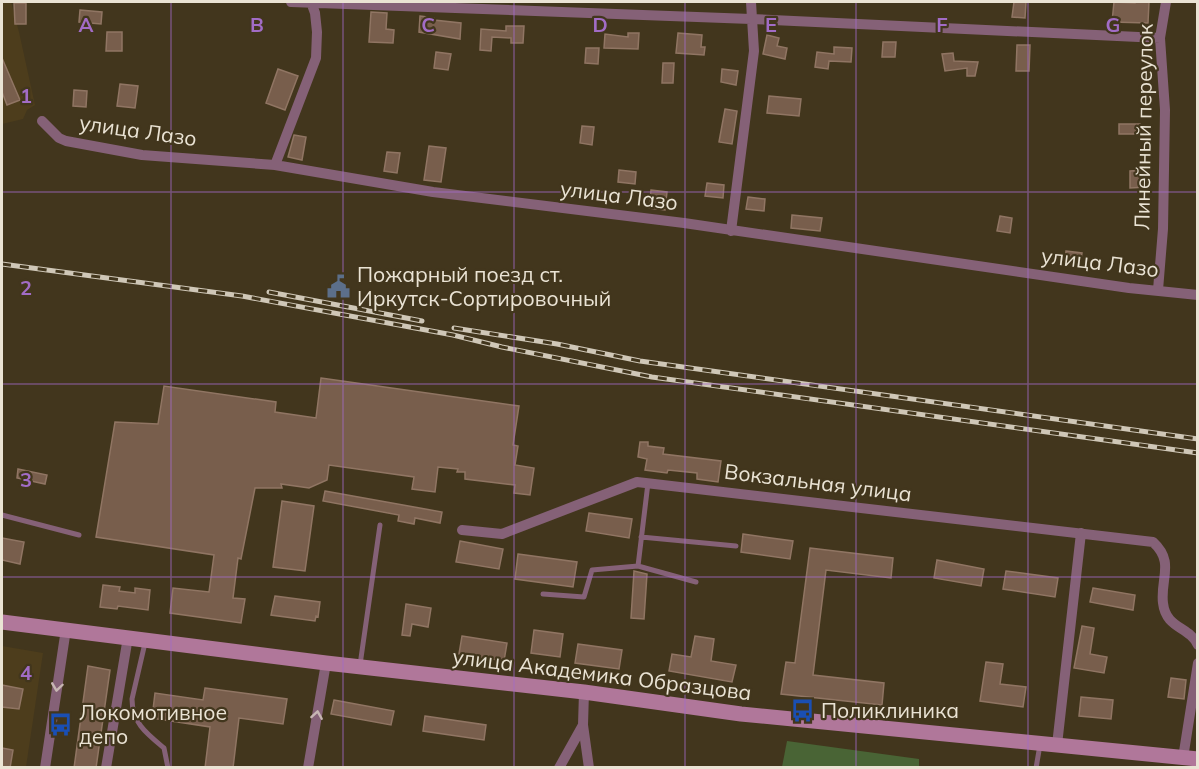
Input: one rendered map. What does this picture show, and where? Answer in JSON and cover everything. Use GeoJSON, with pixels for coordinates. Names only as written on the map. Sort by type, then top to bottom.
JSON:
{"type":"FeatureCollection","features":[{"type":"Feature","properties":{"kind":"street"},"geometry":{"type":"LineString","coordinates":[[291,2],[751,19],[1160,38]]}},
{"type":"Feature","properties":{"kind":"street"},"geometry":{"type":"LineString","coordinates":[[275,165],[316,58],[317,32],[311,2]]}},
{"type":"Feature","properties":{"kind":"street"},"geometry":{"type":"LineString","coordinates":[[731,231],[754,51],[751,2]]}},
{"type":"Feature","properties":{"kind":"street","name":"Линейный переулок"},"geometry":{"type":"LineString","coordinates":[[1158,290],[1163,229],[1165,110],[1160,38],[1166,2]]}},
{"type":"Feature","properties":{"kind":"street","name":"улица Лазо"},"geometry":{"type":"LineString","coordinates":[[42,121],[59,138],[66,141],[142,155],[275,165],[433,192],[684,223],[1129,288],[1197,295]]}},
{"type":"Feature","properties":{"kind":"street","name":"Вокзальная улица"},"geometry":{"type":"LineString","coordinates":[[462,530],[502,534],[626,484],[637,482],[1153,542],[1162,550],[1166,562],[1163,604],[1168,619],[1174,626],[1190,634],[1197,645]]}},
{"type":"Feature","properties":{"kind":"street"},"geometry":{"type":"LineString","coordinates":[[1057,745],[1081,533]]}},
{"type":"Feature","properties":{"kind":"street","name":"улица Академика Образцова"},"geometry":{"type":"LineString","coordinates":[[2,622],[326,663],[584,692],[741,714],[1190,758]]}},
{"type":"Feature","properties":{"kind":"street"},"geometry":{"type":"LineString","coordinates":[[45,768],[66,629]]}},
{"type":"Feature","properties":{"kind":"street"},"geometry":{"type":"LineString","coordinates":[[106,768],[128,637]]}},
{"type":"Feature","properties":{"kind":"street"},"geometry":{"type":"LineString","coordinates":[[308,768],[326,663]]}},
{"type":"Feature","properties":{"kind":"street"},"geometry":{"type":"LineString","coordinates":[[1190,758],[1197,663]]}},
{"type":"Feature","properties":{"kind":"street"},"geometry":{"type":"LineString","coordinates":[[584,692],[583,725],[589,768]]}},
{"type":"Feature","properties":{"kind":"street"},"geometry":{"type":"LineString","coordinates":[[559,768],[583,725]]}},
{"type":"Feature","properties":{"kind":"lane"},"geometry":{"type":"LineString","coordinates":[[638,566],[648,483]]}},
{"type":"Feature","properties":{"kind":"lane"},"geometry":{"type":"LineString","coordinates":[[2,515],[79,535]]}},
{"type":"Feature","properties":{"kind":"lane"},"geometry":{"type":"LineString","coordinates":[[360,667],[380,525]]}},
{"type":"Feature","properties":{"kind":"lane"},"geometry":{"type":"LineString","coordinates":[[641,537],[736,546]]}},
{"type":"Feature","properties":{"kind":"lane"},"geometry":{"type":"LineString","coordinates":[[543,594],[584,597],[592,570],[638,566],[696,582]]}},
{"type":"Feature","properties":{"kind":"lane"},"geometry":{"type":"LineString","coordinates":[[146,639],[132,707],[143,731],[164,748],[168,768]]}},
{"type":"Feature","properties":{"kind":"lane"},"geometry":{"type":"LineString","coordinates":[[1036,768],[1040,743]]}},
{"type":"Feature","properties":{"kind":"shaded area"},"geometry":{"type":"Polygon","coordinates":[[[2,2],[11,2],[35,105],[27,110],[23,119],[2,124],[2,2]]]}},
{"type":"Feature","properties":{"kind":"shaded area"},"geometry":{"type":"Polygon","coordinates":[[[2,646],[43,653],[26,767],[2,767],[2,646]]]}},
{"type":"Feature","properties":{"kind":"green space"},"geometry":{"type":"Polygon","coordinates":[[[787,741],[919,759],[919,767],[782,767],[787,741]]]}},
{"type":"Feature","properties":{"kind":"building"},"geometry":{"type":"Polygon","coordinates":[[[1014,2],[1026,2],[1025,18],[1012,17],[1014,2]]]}},
{"type":"Feature","properties":{"kind":"building"},"geometry":{"type":"Polygon","coordinates":[[[1114,2],[1149,2],[1148,23],[1112,22],[1114,2]]]}},
{"type":"Feature","properties":{"kind":"building"},"geometry":{"type":"Polygon","coordinates":[[[14,3],[26,3],[26,24],[15,24],[14,3]]]}},
{"type":"Feature","properties":{"kind":"building"},"geometry":{"type":"Polygon","coordinates":[[[80,10],[102,12],[101,24],[79,22],[80,10]]]}},
{"type":"Feature","properties":{"kind":"building"},"geometry":{"type":"Polygon","coordinates":[[[371,12],[387,13],[386,29],[394,30],[393,43],[369,42],[371,12]]]}},
{"type":"Feature","properties":{"kind":"building"},"geometry":{"type":"Polygon","coordinates":[[[420,16],[461,23],[460,39],[419,32],[420,16]]]}},
{"type":"Feature","properties":{"kind":"building"},"geometry":{"type":"Polygon","coordinates":[[[506,26],[524,26],[523,43],[511,43],[511,38],[492,37],[491,51],[480,50],[481,29],[506,31],[506,26]]]}},
{"type":"Feature","properties":{"kind":"building"},"geometry":{"type":"Polygon","coordinates":[[[107,32],[122,32],[122,51],[106,51],[107,32]]]}},
{"type":"Feature","properties":{"kind":"building"},"geometry":{"type":"Polygon","coordinates":[[[628,33],[639,33],[638,49],[604,48],[605,34],[628,37],[628,33]]]}},
{"type":"Feature","properties":{"kind":"building"},"geometry":{"type":"Polygon","coordinates":[[[678,33],[702,35],[701,47],[705,47],[704,55],[676,53],[678,33]]]}},
{"type":"Feature","properties":{"kind":"building"},"geometry":{"type":"Polygon","coordinates":[[[767,35],[779,38],[777,46],[787,48],[785,59],[763,54],[767,35]]]}},
{"type":"Feature","properties":{"kind":"building"},"geometry":{"type":"Polygon","coordinates":[[[883,42],[896,42],[895,57],[882,57],[883,42]]]}},
{"type":"Feature","properties":{"kind":"building"},"geometry":{"type":"Polygon","coordinates":[[[1017,45],[1030,45],[1029,71],[1016,71],[1017,45]]]}},
{"type":"Feature","properties":{"kind":"building"},"geometry":{"type":"Polygon","coordinates":[[[834,47],[852,48],[851,62],[829,61],[828,69],[815,67],[817,52],[834,54],[834,47]]]}},
{"type":"Feature","properties":{"kind":"building"},"geometry":{"type":"Polygon","coordinates":[[[586,48],[599,48],[598,64],[585,63],[586,48]]]}},
{"type":"Feature","properties":{"kind":"building"},"geometry":{"type":"Polygon","coordinates":[[[436,52],[451,54],[448,70],[434,68],[436,52]]]}},
{"type":"Feature","properties":{"kind":"building"},"geometry":{"type":"Polygon","coordinates":[[[953,53],[954,61],[978,62],[975,76],[967,76],[967,68],[945,71],[942,54],[953,53]]]}},
{"type":"Feature","properties":{"kind":"building"},"geometry":{"type":"Polygon","coordinates":[[[2,58],[20,100],[7,105],[2,92],[2,58]]]}},
{"type":"Feature","properties":{"kind":"building"},"geometry":{"type":"Polygon","coordinates":[[[663,63],[674,63],[673,83],[662,83],[663,63]]]}},
{"type":"Feature","properties":{"kind":"building"},"geometry":{"type":"Polygon","coordinates":[[[278,69],[298,76],[285,110],[266,103],[278,69]]]}},
{"type":"Feature","properties":{"kind":"building"},"geometry":{"type":"Polygon","coordinates":[[[722,69],[738,71],[736,85],[721,82],[722,69]]]}},
{"type":"Feature","properties":{"kind":"building"},"geometry":{"type":"Polygon","coordinates":[[[120,84],[138,86],[135,108],[117,106],[120,84]]]}},
{"type":"Feature","properties":{"kind":"building"},"geometry":{"type":"Polygon","coordinates":[[[74,90],[87,91],[86,107],[73,106],[74,90]]]}},
{"type":"Feature","properties":{"kind":"building"},"geometry":{"type":"Polygon","coordinates":[[[769,96],[801,99],[799,116],[767,113],[769,96]]]}},
{"type":"Feature","properties":{"kind":"building"},"geometry":{"type":"Polygon","coordinates":[[[725,109],[737,111],[732,144],[719,142],[725,109]]]}},
{"type":"Feature","properties":{"kind":"building"},"geometry":{"type":"Polygon","coordinates":[[[1119,124],[1140,124],[1140,134],[1119,134],[1119,124]]]}},
{"type":"Feature","properties":{"kind":"building"},"geometry":{"type":"Polygon","coordinates":[[[582,126],[594,127],[592,145],[580,143],[582,126]]]}},
{"type":"Feature","properties":{"kind":"building"},"geometry":{"type":"Polygon","coordinates":[[[294,135],[306,137],[302,160],[288,157],[294,135]]]}},
{"type":"Feature","properties":{"kind":"building"},"geometry":{"type":"Polygon","coordinates":[[[429,146],[446,148],[441,182],[424,180],[429,146]]]}},
{"type":"Feature","properties":{"kind":"building"},"geometry":{"type":"Polygon","coordinates":[[[387,152],[400,153],[397,173],[384,171],[387,152]]]}},
{"type":"Feature","properties":{"kind":"building"},"geometry":{"type":"Polygon","coordinates":[[[619,170],[636,172],[635,184],[618,182],[619,170]]]}},
{"type":"Feature","properties":{"kind":"building"},"geometry":{"type":"Polygon","coordinates":[[[1146,170],[1147,187],[1130,188],[1130,171],[1146,170]]]}},
{"type":"Feature","properties":{"kind":"building"},"geometry":{"type":"Polygon","coordinates":[[[707,183],[724,185],[723,198],[705,196],[707,183]]]}},
{"type":"Feature","properties":{"kind":"building"},"geometry":{"type":"Polygon","coordinates":[[[651,190],[667,192],[665,210],[649,208],[651,190]]]}},
{"type":"Feature","properties":{"kind":"building"},"geometry":{"type":"Polygon","coordinates":[[[748,197],[765,199],[764,211],[746,209],[748,197]]]}},
{"type":"Feature","properties":{"kind":"building"},"geometry":{"type":"Polygon","coordinates":[[[792,215],[822,218],[820,231],[791,228],[792,215]]]}},
{"type":"Feature","properties":{"kind":"building"},"geometry":{"type":"Polygon","coordinates":[[[1000,216],[1012,218],[1010,233],[997,231],[1000,216]]]}},
{"type":"Feature","properties":{"kind":"building"},"geometry":{"type":"Polygon","coordinates":[[[1066,251],[1082,253],[1080,265],[1065,264],[1066,251]]]}},
{"type":"Feature","properties":{"kind":"building"},"geometry":{"type":"Polygon","coordinates":[[[321,378],[519,406],[513,445],[518,446],[515,465],[534,468],[530,495],[514,493],[515,485],[465,479],[465,472],[438,467],[435,492],[412,489],[414,477],[329,465],[327,480],[309,488],[281,484],[282,488],[255,488],[241,559],[238,558],[233,598],[245,599],[241,623],[170,613],[173,588],[209,592],[214,555],[96,537],[115,422],[158,424],[164,386],[276,402],[275,412],[316,418],[321,378]]]}},
{"type":"Feature","properties":{"kind":"building"},"geometry":{"type":"Polygon","coordinates":[[[640,442],[648,442],[648,446],[664,448],[663,454],[721,461],[718,482],[697,479],[697,473],[645,470],[647,459],[638,457],[640,442]]]}},
{"type":"Feature","properties":{"kind":"building"},"geometry":{"type":"Polygon","coordinates":[[[18,469],[47,475],[45,484],[17,478],[18,469]]]}},
{"type":"Feature","properties":{"kind":"building"},"geometry":{"type":"Polygon","coordinates":[[[325,491],[442,512],[440,523],[415,518],[414,524],[398,521],[399,515],[323,501],[325,491]]]}},
{"type":"Feature","properties":{"kind":"building"},"geometry":{"type":"Polygon","coordinates":[[[282,501],[314,506],[305,571],[273,567],[282,501]]]}},
{"type":"Feature","properties":{"kind":"building"},"geometry":{"type":"Polygon","coordinates":[[[589,513],[632,519],[629,538],[586,531],[589,513]]]}},
{"type":"Feature","properties":{"kind":"building"},"geometry":{"type":"Polygon","coordinates":[[[743,534],[793,541],[790,559],[741,552],[743,534]]]}},
{"type":"Feature","properties":{"kind":"building"},"geometry":{"type":"Polygon","coordinates":[[[2,538],[24,542],[20,564],[2,560],[2,538]]]}},
{"type":"Feature","properties":{"kind":"building"},"geometry":{"type":"Polygon","coordinates":[[[460,541],[503,549],[499,569],[456,562],[460,541]]]}},
{"type":"Feature","properties":{"kind":"building"},"geometry":{"type":"Polygon","coordinates":[[[810,548],[893,558],[891,578],[826,570],[813,675],[884,683],[882,705],[781,694],[786,662],[795,663],[810,548]]]}},
{"type":"Feature","properties":{"kind":"building"},"geometry":{"type":"Polygon","coordinates":[[[518,554],[577,562],[573,587],[515,579],[518,554]]]}},
{"type":"Feature","properties":{"kind":"building"},"geometry":{"type":"Polygon","coordinates":[[[937,560],[984,569],[981,586],[934,578],[937,560]]]}},
{"type":"Feature","properties":{"kind":"building"},"geometry":{"type":"Polygon","coordinates":[[[634,571],[647,574],[644,619],[631,618],[634,571]]]}},
{"type":"Feature","properties":{"kind":"building"},"geometry":{"type":"Polygon","coordinates":[[[1006,571],[1058,578],[1055,597],[1003,589],[1006,571]]]}},
{"type":"Feature","properties":{"kind":"building"},"geometry":{"type":"Polygon","coordinates":[[[103,585],[120,587],[119,591],[135,593],[135,588],[150,590],[148,610],[118,606],[117,609],[100,607],[103,585]]]}},
{"type":"Feature","properties":{"kind":"building"},"geometry":{"type":"Polygon","coordinates":[[[1093,588],[1135,595],[1133,610],[1090,602],[1093,588]]]}},
{"type":"Feature","properties":{"kind":"building"},"geometry":{"type":"Polygon","coordinates":[[[275,596],[320,602],[318,617],[316,616],[315,621],[271,615],[275,596]]]}},
{"type":"Feature","properties":{"kind":"building"},"geometry":{"type":"Polygon","coordinates":[[[406,604],[431,608],[428,627],[412,624],[410,636],[402,635],[406,604]]]}},
{"type":"Feature","properties":{"kind":"building"},"geometry":{"type":"Polygon","coordinates":[[[1082,626],[1094,628],[1090,654],[1107,657],[1104,673],[1074,668],[1082,626]]]}},
{"type":"Feature","properties":{"kind":"building"},"geometry":{"type":"Polygon","coordinates":[[[534,630],[563,634],[560,657],[531,653],[534,630]]]}},
{"type":"Feature","properties":{"kind":"building"},"geometry":{"type":"Polygon","coordinates":[[[462,636],[507,643],[504,661],[459,654],[462,636]]]}},
{"type":"Feature","properties":{"kind":"building"},"geometry":{"type":"Polygon","coordinates":[[[695,636],[714,639],[711,661],[736,665],[732,682],[669,671],[672,654],[691,657],[695,636]]]}},
{"type":"Feature","properties":{"kind":"building"},"geometry":{"type":"Polygon","coordinates":[[[578,644],[622,650],[619,669],[575,663],[578,644]]]}},
{"type":"Feature","properties":{"kind":"building"},"geometry":{"type":"Polygon","coordinates":[[[986,662],[1003,664],[1000,684],[1026,687],[1023,707],[980,701],[986,662]]]}},
{"type":"Feature","properties":{"kind":"building"},"geometry":{"type":"Polygon","coordinates":[[[88,666],[110,670],[96,768],[74,768],[88,666]]]}},
{"type":"Feature","properties":{"kind":"building"},"geometry":{"type":"Polygon","coordinates":[[[1171,678],[1186,680],[1184,699],[1168,697],[1171,678]]]}},
{"type":"Feature","properties":{"kind":"building"},"geometry":{"type":"Polygon","coordinates":[[[2,685],[23,689],[19,709],[2,707],[2,685]]]}},
{"type":"Feature","properties":{"kind":"building"},"geometry":{"type":"Polygon","coordinates":[[[205,688],[287,699],[283,724],[239,718],[233,768],[205,768],[210,727],[152,718],[155,693],[203,700],[205,688]]]}},
{"type":"Feature","properties":{"kind":"building"},"geometry":{"type":"Polygon","coordinates":[[[1081,697],[1113,700],[1111,719],[1079,716],[1081,697]]]}},
{"type":"Feature","properties":{"kind":"building"},"geometry":{"type":"Polygon","coordinates":[[[334,700],[394,711],[391,725],[331,714],[334,700]]]}},
{"type":"Feature","properties":{"kind":"building"},"geometry":{"type":"Polygon","coordinates":[[[425,716],[486,725],[484,740],[423,731],[425,716]]]}},
{"type":"Feature","properties":{"kind":"building"},"geometry":{"type":"Polygon","coordinates":[[[2,748],[13,750],[10,768],[2,768],[2,748]]]}},
{"type":"Feature","properties":{"kind":"railway"},"geometry":{"type":"LineString","coordinates":[[2,264],[242,296],[453,335],[652,377],[1198,453]]}},
{"type":"Feature","properties":{"kind":"railway"},"geometry":{"type":"LineString","coordinates":[[269,292],[422,321]]}},
{"type":"Feature","properties":{"kind":"railway"},"geometry":{"type":"LineString","coordinates":[[454,328],[557,344],[640,361],[1198,439]]}},
{"type":"Feature","properties":{"kind":"place","name":"Пожарный поезд ст. Иркутск-Сортировочный"},"geometry":{"type":"Point","coordinates":[339,287]}},
{"type":"Feature","properties":{"kind":"place","name":"Поликлиника"},"geometry":{"type":"Point","coordinates":[803,711]}},
{"type":"Feature","properties":{"kind":"place","name":"Локомотивное депо"},"geometry":{"type":"Point","coordinates":[61,725]}}]}
